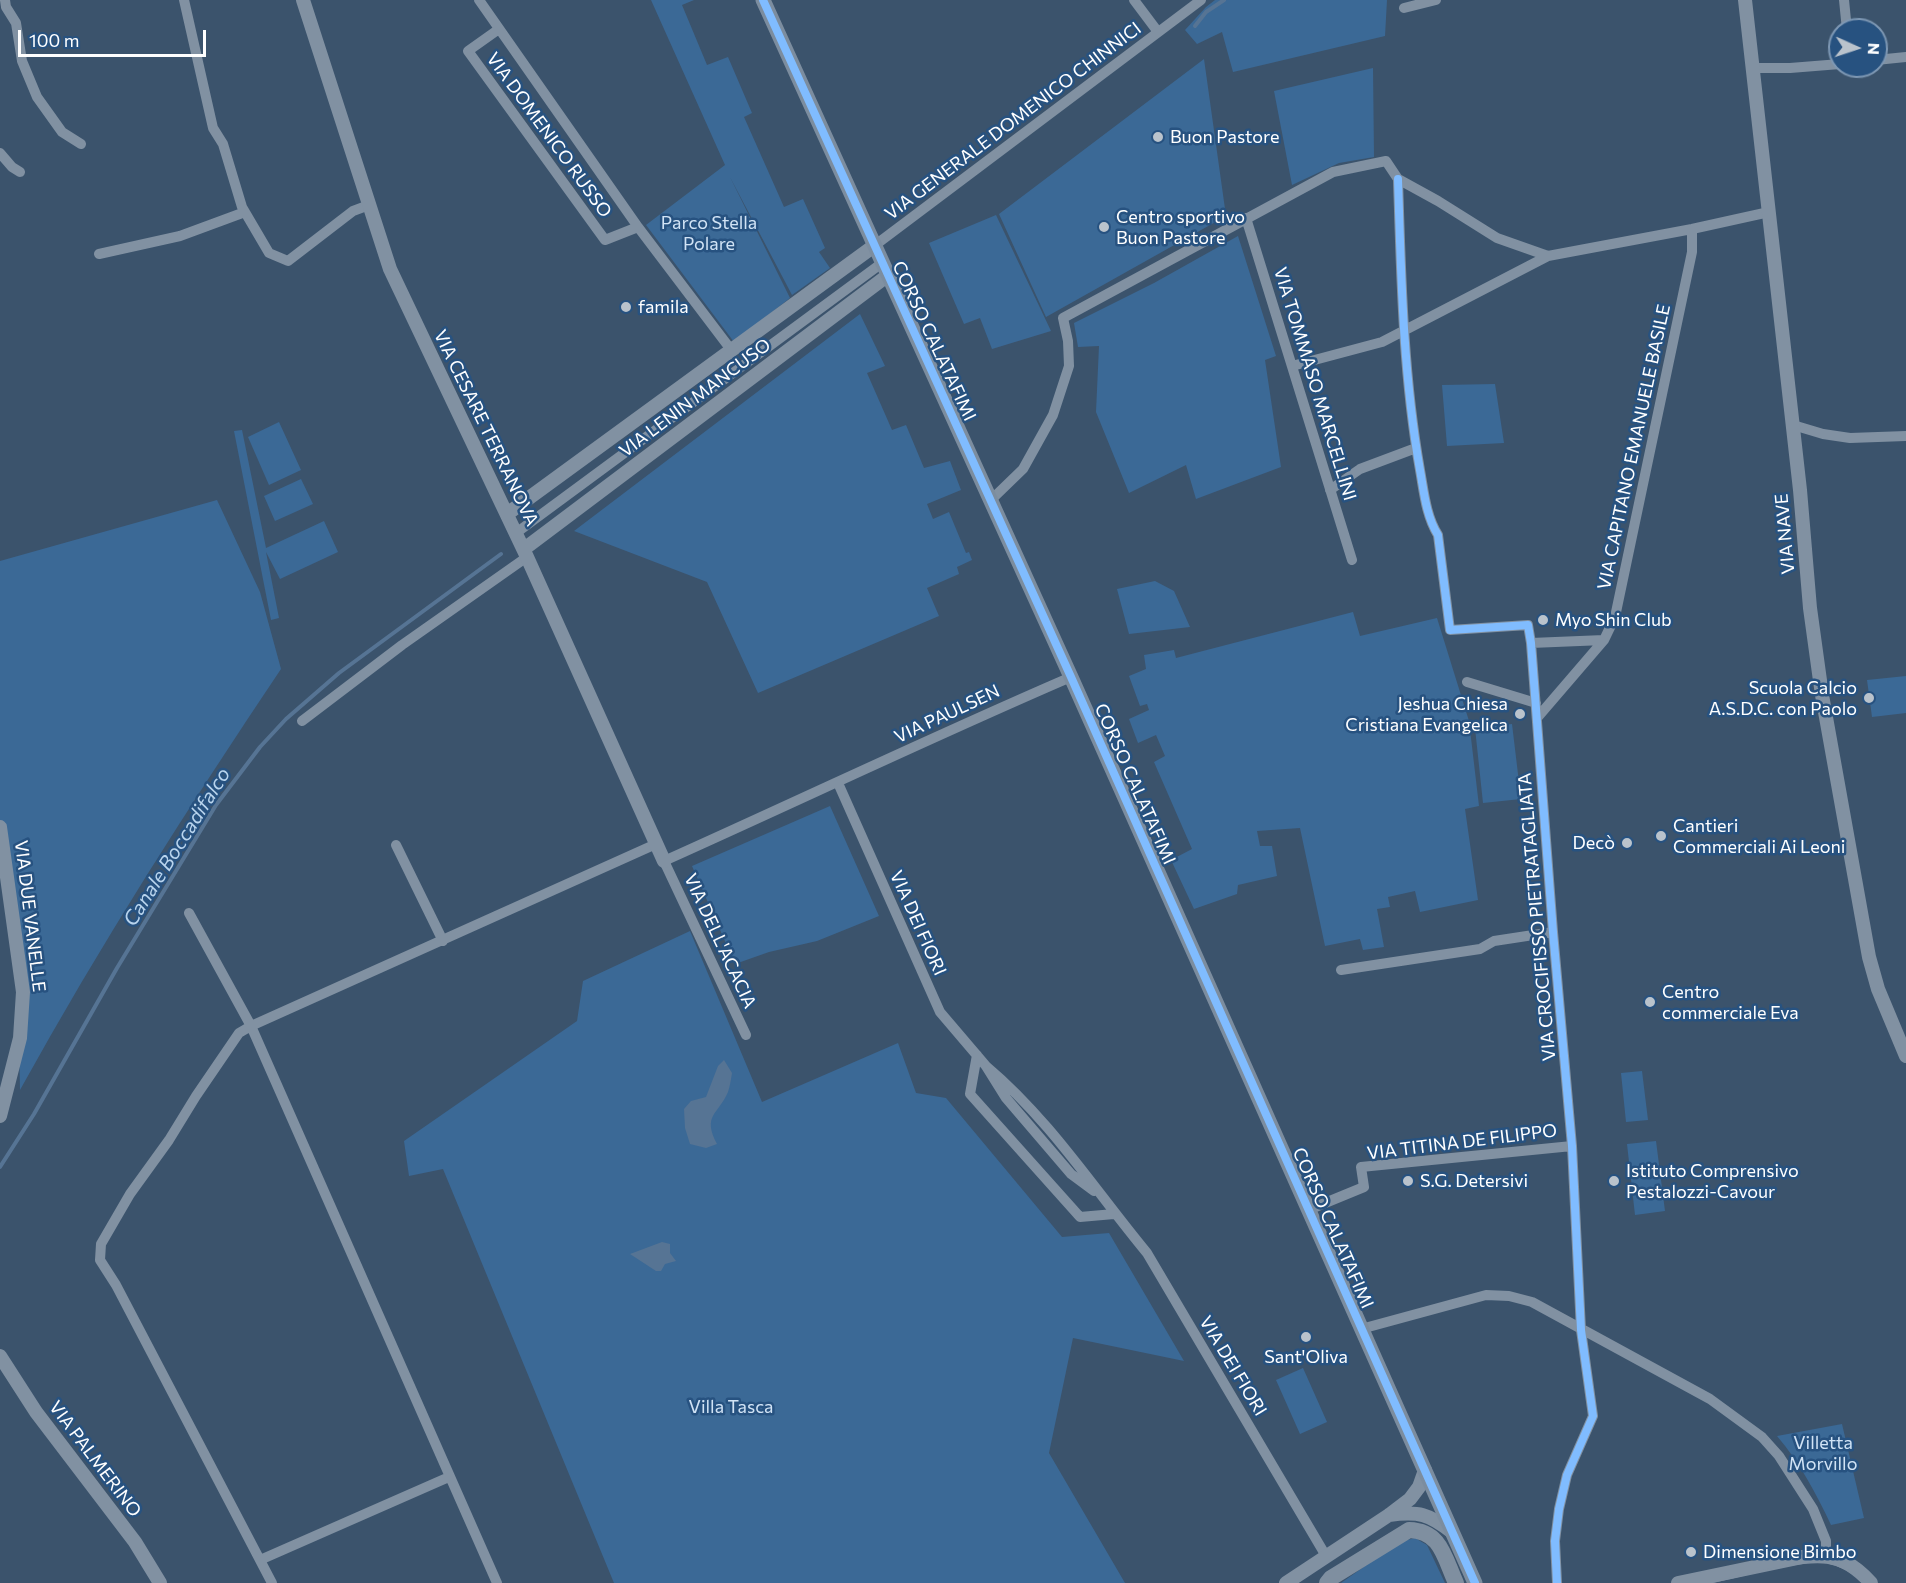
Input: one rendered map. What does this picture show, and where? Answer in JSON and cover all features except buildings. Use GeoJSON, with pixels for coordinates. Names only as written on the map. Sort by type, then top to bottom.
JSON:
{"type":"FeatureCollection","features":[{"type":"Feature","properties":{"kind":"main road","name":"CORSO CALATAFIMI"},"geometry":{"type":"LineString","coordinates":[[763,0],[1071,677],[1474,1583]]}},
{"type":"Feature","properties":{"kind":"main road"},"geometry":{"type":"LineString","coordinates":[[1327,1583],[1331,1578],[1409,1530],[1422,1531],[1433,1537],[1456,1583]]}},
{"type":"Feature","properties":{"kind":"street"},"geometry":{"type":"LineString","coordinates":[[5,0],[6,7],[16,23],[22,61],[37,98],[62,132],[81,144]]}},
{"type":"Feature","properties":{"kind":"street"},"geometry":{"type":"LineString","coordinates":[[184,0],[213,128],[223,144],[245,212],[269,253],[288,261],[353,211],[369,205]]}},
{"type":"Feature","properties":{"kind":"street","name":"VIA CESARE TERRANOVA"},"geometry":{"type":"LineString","coordinates":[[303,0],[390,269],[516,533],[664,861]]}},
{"type":"Feature","properties":{"kind":"street","name":"VIA DOMENICO RUSSO"},"geometry":{"type":"LineString","coordinates":[[479,0],[638,227],[732,351]]}},
{"type":"Feature","properties":{"kind":"street"},"geometry":{"type":"LineString","coordinates":[[1134,0],[1158,32]]}},
{"type":"Feature","properties":{"kind":"street","name":"VIA GENERALE DOMENICO CHINNICI"},"geometry":{"type":"LineString","coordinates":[[874,246],[1201,0]]}},
{"type":"Feature","properties":{"kind":"street"},"geometry":{"type":"LineString","coordinates":[[1404,8],[1436,0]]}},
{"type":"Feature","properties":{"kind":"street","name":"VIA NAVE"},"geometry":{"type":"LineString","coordinates":[[1745,0],[1793,425],[1810,609],[1822,694],[1869,957],[1878,989],[1906,1056]]}},
{"type":"Feature","properties":{"kind":"street"},"geometry":{"type":"LineString","coordinates":[[1844,0],[1846,18]]}},
{"type":"Feature","properties":{"kind":"street","name":"VIA DOMENICO RUSSO"},"geometry":{"type":"LineString","coordinates":[[499,29],[468,51],[605,240],[638,227]]}},
{"type":"Feature","properties":{"kind":"street"},"geometry":{"type":"LineString","coordinates":[[1888,59],[1906,57]]}},
{"type":"Feature","properties":{"kind":"street"},"geometry":{"type":"LineString","coordinates":[[1753,68],[1828,65]]}},
{"type":"Feature","properties":{"kind":"street"},"geometry":{"type":"LineString","coordinates":[[0,153],[12,167],[20,172]]}},
{"type":"Feature","properties":{"kind":"street"},"geometry":{"type":"LineString","coordinates":[[991,500],[1023,469],[1053,415],[1069,366],[1068,341],[1063,318],[1333,172],[1386,161],[1398,179],[1497,238],[1548,256]]}},
{"type":"Feature","properties":{"kind":"street"},"geometry":{"type":"LineString","coordinates":[[1398,179],[1405,329],[1416,448],[1430,523],[1438,535],[1450,630],[1528,626],[1531,643],[1604,640]]}},
{"type":"Feature","properties":{"kind":"street"},"geometry":{"type":"LineString","coordinates":[[99,254],[180,236],[245,212]]}},
{"type":"Feature","properties":{"kind":"street"},"geometry":{"type":"LineString","coordinates":[[1292,366],[1382,342],[1548,256],[1769,212]]}},
{"type":"Feature","properties":{"kind":"street","name":"VIA TOMMASO MARCELLINI"},"geometry":{"type":"LineString","coordinates":[[1246,218],[1352,560]]}},
{"type":"Feature","properties":{"kind":"street","name":"VIA CAPITANO EMANUELE BASILE"},"geometry":{"type":"LineString","coordinates":[[1537,718],[1604,640],[1615,617],[1692,252],[1692,229]]}},
{"type":"Feature","properties":{"kind":"street","name":"VIA LENIN MANCUSO"},"geometry":{"type":"LineString","coordinates":[[507,514],[874,246]]}},
{"type":"Feature","properties":{"kind":"street","name":"VIA LENIN MANCUSO"},"geometry":{"type":"LineString","coordinates":[[516,533],[885,270]]}},
{"type":"Feature","properties":{"kind":"street","name":"VIA LENIN MANCUSO"},"geometry":{"type":"LineString","coordinates":[[525,553],[885,270]]}},
{"type":"Feature","properties":{"kind":"street"},"geometry":{"type":"LineString","coordinates":[[1793,425],[1823,434],[1850,438],[1906,436]]}},
{"type":"Feature","properties":{"kind":"street"},"geometry":{"type":"LineString","coordinates":[[1330,490],[1360,469],[1416,448]]}},
{"type":"Feature","properties":{"kind":"street"},"geometry":{"type":"LineString","coordinates":[[302,721],[525,553]]}},
{"type":"Feature","properties":{"kind":"street","name":"VIA CROCIFISSO PIETRATAGLIATA"},"geometry":{"type":"LineString","coordinates":[[1531,643],[1572,1146],[1581,1330],[1593,1416],[1567,1475],[1559,1509],[1555,1541],[1557,1583]]}},
{"type":"Feature","properties":{"kind":"street","name":"VIA PAULSEN"},"geometry":{"type":"LineString","coordinates":[[664,861],[1071,677]]}},
{"type":"Feature","properties":{"kind":"street"},"geometry":{"type":"LineString","coordinates":[[1467,681],[1536,703]]}},
{"type":"Feature","properties":{"kind":"street","name":"VIA DEI FIORI"},"geometry":{"type":"LineString","coordinates":[[838,783],[940,1012],[986,1066],[1006,1098],[1071,1174],[1104,1199],[1147,1253],[1326,1556]]}},
{"type":"Feature","properties":{"kind":"street","name":"VIA DUE VANELLE"},"geometry":{"type":"LineString","coordinates":[[0,827],[23,992],[20,1038],[0,1116]]}},
{"type":"Feature","properties":{"kind":"street"},"geometry":{"type":"LineString","coordinates":[[272,1583],[116,1285],[100,1260],[101,1244],[130,1194],[170,1140],[196,1096],[239,1033],[656,844]]}},
{"type":"Feature","properties":{"kind":"street"},"geometry":{"type":"LineString","coordinates":[[396,845],[442,941]]}},
{"type":"Feature","properties":{"kind":"street","name":"VIA DELL'ACACIA"},"geometry":{"type":"LineString","coordinates":[[664,861],[746,1035]]}},
{"type":"Feature","properties":{"kind":"street"},"geometry":{"type":"LineString","coordinates":[[189,913],[251,1026],[497,1583]]}},
{"type":"Feature","properties":{"kind":"street"},"geometry":{"type":"LineString","coordinates":[[1341,970],[1480,949],[1494,941],[1553,932]]}},
{"type":"Feature","properties":{"kind":"street"},"geometry":{"type":"LineString","coordinates":[[977,1055],[970,1094],[1080,1217],[1114,1214]]}},
{"type":"Feature","properties":{"kind":"street","name":"VIA TITINA DE FILIPPO"},"geometry":{"type":"LineString","coordinates":[[1308,1210],[1364,1187],[1361,1167],[1572,1146]]}},
{"type":"Feature","properties":{"kind":"street"},"geometry":{"type":"LineString","coordinates":[[1360,1329],[1486,1295],[1509,1296],[1532,1302],[1710,1399],[1762,1437],[1779,1456],[1813,1509],[1826,1541],[1826,1555]]}},
{"type":"Feature","properties":{"kind":"street","name":"VIA PALMERINO"},"geometry":{"type":"LineString","coordinates":[[0,1356],[36,1412],[135,1542],[160,1583]]}},
{"type":"Feature","properties":{"kind":"street"},"geometry":{"type":"LineString","coordinates":[[1286,1583],[1410,1499],[1419,1487],[1425,1470]]}},
{"type":"Feature","properties":{"kind":"street"},"geometry":{"type":"LineString","coordinates":[[260,1560],[449,1478]]}},
{"type":"Feature","properties":{"kind":"street"},"geometry":{"type":"LineString","coordinates":[[1389,1515],[1420,1514],[1435,1518],[1452,1532]]}},
{"type":"Feature","properties":{"kind":"street"},"geometry":{"type":"LineString","coordinates":[[1678,1583],[1793,1557],[1826,1555],[1846,1562],[1871,1583]]}},
{"type":"Feature","properties":{"kind":"green space","name":"Parco Stella Polare"},"geometry":{"type":"Polygon","coordinates":[[[651,0],[694,0],[682,5],[707,65],[728,57],[752,113],[744,117],[784,207],[803,199],[825,248],[819,252],[830,268],[792,295],[730,177],[790,298],[734,342],[646,225],[725,165],[651,0]]]}},
{"type":"Feature","properties":{"kind":"green space"},"geometry":{"type":"Polygon","coordinates":[[[1215,0],[1387,0],[1385,36],[1233,72],[1222,32],[1197,44],[1185,30],[1215,0]]]}},
{"type":"Feature","properties":{"kind":"green space","name":"Buon Pastore"},"geometry":{"type":"Polygon","coordinates":[[[1204,59],[1226,216],[1046,317],[999,214],[1204,59]]]}},
{"type":"Feature","properties":{"kind":"green space"},"geometry":{"type":"Polygon","coordinates":[[[1373,68],[1374,157],[1339,163],[1292,185],[1274,91],[1373,68]]]}},
{"type":"Feature","properties":{"kind":"green space"},"geometry":{"type":"Polygon","coordinates":[[[996,215],[1051,331],[992,349],[980,318],[964,324],[929,243],[996,215]]]}},
{"type":"Feature","properties":{"kind":"green space"},"geometry":{"type":"Polygon","coordinates":[[[1238,236],[1276,356],[1265,360],[1281,467],[1196,499],[1186,465],[1129,493],[1096,412],[1099,346],[1078,347],[1074,323],[1154,283],[1238,236]]]}},
{"type":"Feature","properties":{"kind":"green space"},"geometry":{"type":"Polygon","coordinates":[[[860,314],[885,366],[867,373],[892,430],[906,425],[924,468],[950,461],[961,490],[927,504],[933,519],[949,512],[966,553],[969,552],[972,560],[957,567],[959,574],[927,588],[939,616],[758,693],[707,582],[574,531],[860,314]]]}},
{"type":"Feature","properties":{"kind":"green space"},"geometry":{"type":"Polygon","coordinates":[[[1495,384],[1504,443],[1447,446],[1442,385],[1495,384]]]}},
{"type":"Feature","properties":{"kind":"green space"},"geometry":{"type":"Polygon","coordinates":[[[279,422],[301,470],[269,485],[248,437],[279,422]]]}},
{"type":"Feature","properties":{"kind":"green space"},"geometry":{"type":"Polygon","coordinates":[[[242,430],[266,548],[324,521],[338,552],[280,579],[266,552],[279,618],[271,620],[234,431],[242,430]]]}},
{"type":"Feature","properties":{"kind":"green space"},"geometry":{"type":"Polygon","coordinates":[[[301,479],[313,504],[275,521],[264,496],[301,479]]]}},
{"type":"Feature","properties":{"kind":"green space"},"geometry":{"type":"Polygon","coordinates":[[[217,500],[260,592],[281,669],[146,876],[20,1090],[17,944],[0,849],[0,561],[217,500]]]}},
{"type":"Feature","properties":{"kind":"green space"},"geometry":{"type":"Polygon","coordinates":[[[1155,581],[1174,591],[1190,627],[1129,634],[1117,589],[1155,581]]]}},
{"type":"Feature","properties":{"kind":"green space"},"geometry":{"type":"Polygon","coordinates":[[[1353,612],[1360,636],[1437,618],[1469,721],[1479,806],[1465,809],[1478,900],[1420,912],[1415,891],[1388,897],[1390,907],[1377,909],[1384,947],[1363,950],[1360,939],[1325,946],[1300,828],[1257,831],[1260,846],[1272,846],[1277,876],[1238,885],[1237,894],[1194,909],[1171,860],[1192,849],[1154,762],[1165,756],[1156,735],[1138,743],[1129,719],[1149,710],[1147,704],[1140,706],[1129,676],[1146,669],[1144,655],[1174,650],[1176,658],[1353,612]]]}},
{"type":"Feature","properties":{"kind":"green space"},"geometry":{"type":"Polygon","coordinates":[[[1906,676],[1906,713],[1872,717],[1867,680],[1906,676]]]}},
{"type":"Feature","properties":{"kind":"green space"},"geometry":{"type":"Polygon","coordinates":[[[1512,724],[1521,799],[1483,803],[1475,728],[1512,724]]]}},
{"type":"Feature","properties":{"kind":"green space"},"geometry":{"type":"Polygon","coordinates":[[[830,806],[879,916],[817,941],[769,952],[735,964],[692,866],[830,806]]]}},
{"type":"Feature","properties":{"kind":"green space","name":"Villa Tasca"},"geometry":{"type":"Polygon","coordinates":[[[690,931],[762,1102],[898,1043],[916,1093],[946,1098],[1062,1237],[1109,1233],[1184,1361],[1073,1338],[1049,1453],[1125,1583],[614,1583],[443,1169],[409,1176],[404,1141],[577,1021],[583,981],[690,931]]]}},
{"type":"Feature","properties":{"kind":"green space"},"geometry":{"type":"Polygon","coordinates":[[[1642,1071],[1648,1120],[1626,1122],[1621,1073],[1642,1071]]]}},
{"type":"Feature","properties":{"kind":"green space"},"geometry":{"type":"Polygon","coordinates":[[[1656,1141],[1665,1211],[1635,1215],[1627,1144],[1656,1141]]]}},
{"type":"Feature","properties":{"kind":"green space"},"geometry":{"type":"Polygon","coordinates":[[[1303,1368],[1327,1422],[1300,1434],[1276,1380],[1303,1368]]]}},
{"type":"Feature","properties":{"kind":"green space","name":"Villetta Morvillo"},"geometry":{"type":"Polygon","coordinates":[[[1842,1424],[1864,1518],[1831,1525],[1807,1479],[1777,1436],[1842,1424]]]}},
{"type":"Feature","properties":{"kind":"green space"},"geometry":{"type":"Polygon","coordinates":[[[1415,1538],[1427,1545],[1445,1583],[1341,1583],[1399,1542],[1415,1538]]]}},
{"type":"Feature","properties":{"kind":"shaded area"},"geometry":{"type":"Polygon","coordinates":[[[724,1060],[732,1073],[728,1092],[711,1121],[717,1144],[706,1148],[690,1144],[685,1128],[684,1109],[691,1101],[706,1097],[718,1066],[724,1060]]]}},
{"type":"Feature","properties":{"kind":"shaded area"},"geometry":{"type":"Polygon","coordinates":[[[662,1242],[670,1244],[670,1253],[676,1261],[665,1264],[661,1271],[656,1271],[630,1254],[662,1242]]]}},
{"type":"Feature","properties":{"kind":"waterway","name":"Canale Boccadifalco"},"geometry":{"type":"LineString","coordinates":[[1195,26],[1206,12],[1224,0]]}},
{"type":"Feature","properties":{"kind":"waterway","name":"Canale Boccadifalco"},"geometry":{"type":"LineString","coordinates":[[0,1167],[34,1114],[117,968],[216,805],[260,747],[286,719],[339,673],[501,554]]}},
{"type":"Feature","properties":{"kind":"tram line"},"geometry":{"type":"LineString","coordinates":[[1709,1583],[1785,1566],[1815,1562],[1842,1568],[1864,1583]]}},
{"type":"Feature","properties":{"kind":"cycle path"},"geometry":{"type":"LineString","coordinates":[[763,0],[1071,677],[1475,1583]]}},
{"type":"Feature","properties":{"kind":"cycle path"},"geometry":{"type":"LineString","coordinates":[[1398,179],[1404,324],[1414,434],[1426,504],[1438,535],[1450,630],[1528,625],[1531,643],[1572,1146],[1581,1330],[1593,1416],[1567,1475],[1559,1509],[1555,1541],[1557,1583]]}},
{"type":"Feature","properties":{"kind":"place","name":"Buon Pastore"},"geometry":{"type":"Point","coordinates":[1158,137]}},
{"type":"Feature","properties":{"kind":"place","name":"Centro sportivo Buon Pastore"},"geometry":{"type":"Point","coordinates":[1104,227]}},
{"type":"Feature","properties":{"kind":"place","name":"famila"},"geometry":{"type":"Point","coordinates":[626,307]}},
{"type":"Feature","properties":{"kind":"place","name":"Myo Shin Club"},"geometry":{"type":"Point","coordinates":[1543,620]}},
{"type":"Feature","properties":{"kind":"place","name":"Scuola Calcio A.S.D.C. con Paolo"},"geometry":{"type":"Point","coordinates":[1869,698]}},
{"type":"Feature","properties":{"kind":"place","name":"Jeshua Chiesa Cristiana Evangelica"},"geometry":{"type":"Point","coordinates":[1520,714]}},
{"type":"Feature","properties":{"kind":"place","name":"Cantieri Commerciali Ai Leoni"},"geometry":{"type":"Point","coordinates":[1661,836]}},
{"type":"Feature","properties":{"kind":"place","name":"Decò"},"geometry":{"type":"Point","coordinates":[1627,843]}},
{"type":"Feature","properties":{"kind":"place","name":"Centro commerciale Eva"},"geometry":{"type":"Point","coordinates":[1650,1002]}},
{"type":"Feature","properties":{"kind":"place","name":"S.G. Detersivi"},"geometry":{"type":"Point","coordinates":[1408,1181]}},
{"type":"Feature","properties":{"kind":"place","name":"Istituto Comprensivo Pestalozzi-Cavour"},"geometry":{"type":"Point","coordinates":[1614,1181]}},
{"type":"Feature","properties":{"kind":"place","name":"Sant'Oliva"},"geometry":{"type":"Point","coordinates":[1306,1337]}},
{"type":"Feature","properties":{"kind":"place","name":"Dimensione Bimbo"},"geometry":{"type":"Point","coordinates":[1691,1552]}}]}
